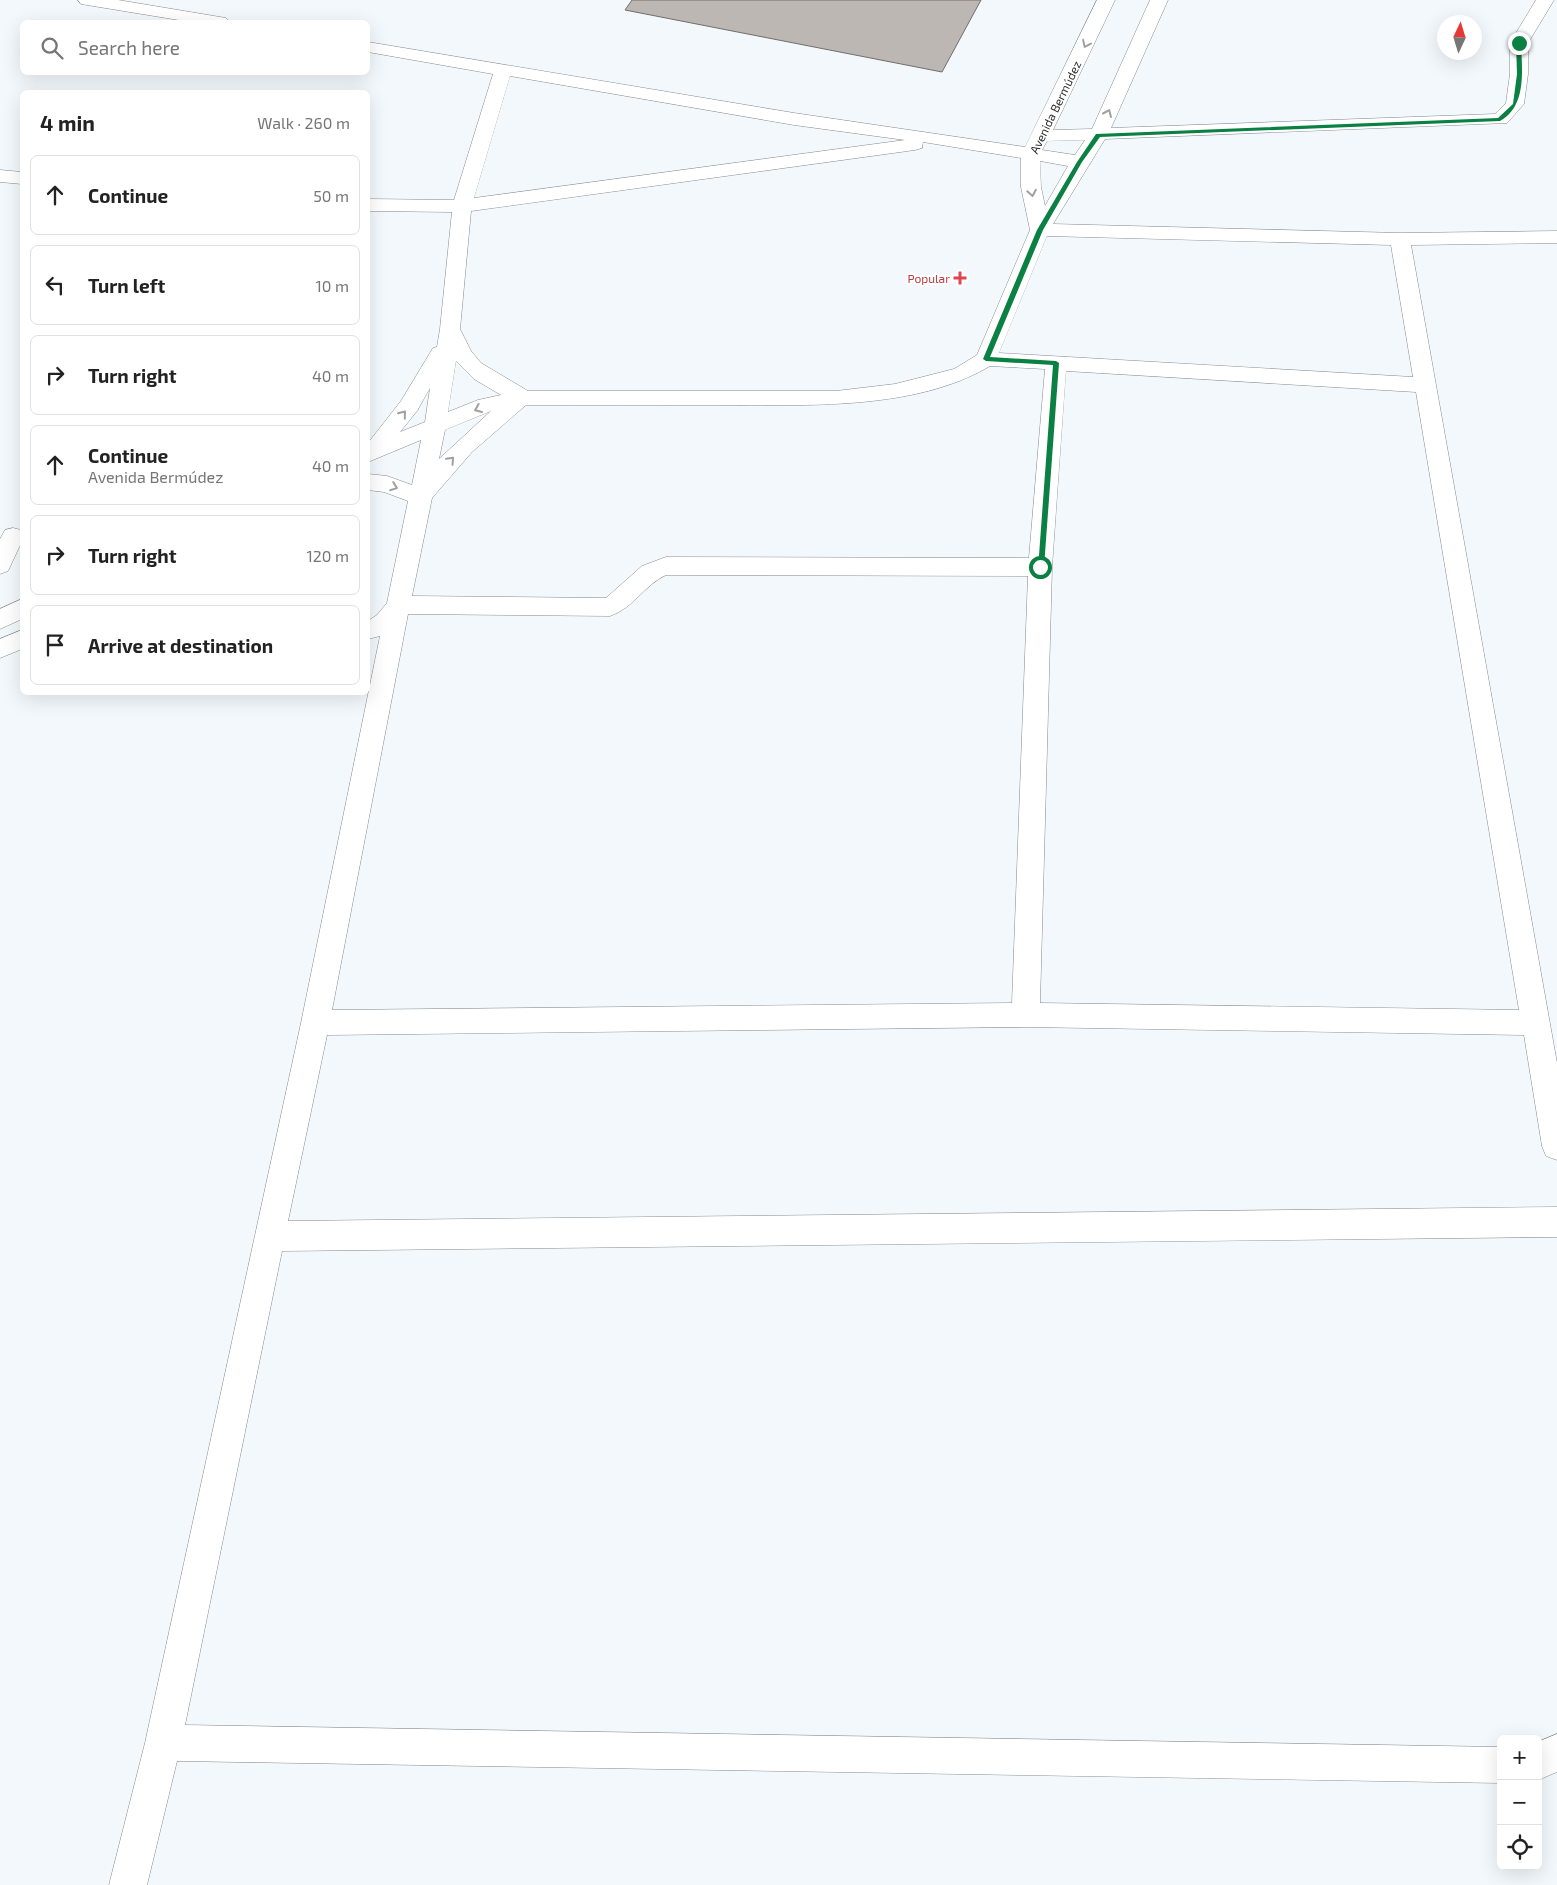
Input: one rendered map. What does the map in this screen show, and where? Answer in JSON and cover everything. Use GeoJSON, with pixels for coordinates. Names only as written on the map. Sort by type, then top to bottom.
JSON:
{"type":"FeatureCollection","features":[{"type":"Feature","properties":{"kind":"street"},"geometry":{"type":"LineString","coordinates":[[87,0],[208,20]]}},
{"type":"Feature","properties":{"kind":"street","name":"Avenida Bermúdez"},"geometry":{"type":"LineString","coordinates":[[1040,230],[1031,187],[1030,155],[1041,136],[1106,0]]}},
{"type":"Feature","properties":{"kind":"street"},"geometry":{"type":"LineString","coordinates":[[986,359],[1040,230],[1098,135],[1159,0]]}},
{"type":"Feature","properties":{"kind":"street"},"geometry":{"type":"LineString","coordinates":[[1041,136],[1500,120],[1515,104],[1520,74],[1519,43],[1545,0]]}},
{"type":"Feature","properties":{"kind":"street"},"geometry":{"type":"LineString","coordinates":[[370,48],[794,119],[949,140],[1080,162]]}},
{"type":"Feature","properties":{"kind":"street"},"geometry":{"type":"LineString","coordinates":[[128,1885],[163,1743],[316,1023],[358,799],[435,427],[450,329],[462,206],[503,70]]}},
{"type":"Feature","properties":{"kind":"street"},"geometry":{"type":"LineString","coordinates":[[370,205],[462,206],[949,140]]}},
{"type":"Feature","properties":{"kind":"street"},"geometry":{"type":"LineString","coordinates":[[0,176],[20,178]]}},
{"type":"Feature","properties":{"kind":"street"},"geometry":{"type":"LineString","coordinates":[[1040,230],[1400,239],[1557,237]]}},
{"type":"Feature","properties":{"kind":"street"},"geometry":{"type":"LineString","coordinates":[[1400,239],[1557,1146]]}},
{"type":"Feature","properties":{"kind":"street"},"geometry":{"type":"LineString","coordinates":[[450,329],[462,354],[472,366],[525,398]]}},
{"type":"Feature","properties":{"kind":"street"},"geometry":{"type":"LineString","coordinates":[[370,453],[409,406],[437,361],[450,329]]}},
{"type":"Feature","properties":{"kind":"street"},"geometry":{"type":"LineString","coordinates":[[370,453],[486,405],[525,398],[836,398],[895,392],[960,374],[986,359],[1425,385]]}},
{"type":"Feature","properties":{"kind":"street"},"geometry":{"type":"LineString","coordinates":[[1026,1015],[1040,567],[1056,363]]}},
{"type":"Feature","properties":{"kind":"street"},"geometry":{"type":"LineString","coordinates":[[420,497],[448,462],[475,435],[525,398]]}},
{"type":"Feature","properties":{"kind":"street"},"geometry":{"type":"LineString","coordinates":[[370,482],[387,484],[420,497]]}},
{"type":"Feature","properties":{"kind":"street"},"geometry":{"type":"LineString","coordinates":[[0,565],[14,537]]}},
{"type":"Feature","properties":{"kind":"street"},"geometry":{"type":"LineString","coordinates":[[398,605],[610,607],[623,600],[650,572],[658,567],[666,566],[1040,567]]}},
{"type":"Feature","properties":{"kind":"street"},"geometry":{"type":"LineString","coordinates":[[370,630],[374,630],[386,622],[398,605]]}},
{"type":"Feature","properties":{"kind":"street"},"geometry":{"type":"LineString","coordinates":[[0,620],[20,609]]}},
{"type":"Feature","properties":{"kind":"street"},"geometry":{"type":"LineString","coordinates":[[0,648],[20,641]]}},
{"type":"Feature","properties":{"kind":"street"},"geometry":{"type":"LineString","coordinates":[[316,1023],[1026,1015],[1535,1023]]}},
{"type":"Feature","properties":{"kind":"street"},"geometry":{"type":"LineString","coordinates":[[270,1237],[306,1234],[1557,1222]]}},
{"type":"Feature","properties":{"kind":"street"},"geometry":{"type":"LineString","coordinates":[[163,1743],[1497,1765]]}},
{"type":"Feature","properties":{"kind":"street"},"geometry":{"type":"LineString","coordinates":[[1542,1760],[1557,1752]]}},
{"type":"Feature","properties":{"kind":"building"},"geometry":{"type":"Polygon","coordinates":[[[632,0],[981,0],[942,72],[625,10],[632,0]]]}},
{"type":"Feature","properties":{"kind":"place","name":"Popular"},"geometry":{"type":"Point","coordinates":[960,278]}},
{"type":"Feature","properties":{"kind":"route"},"geometry":{"type":"LineString","coordinates":[[1040,567],[1056,363],[986,359],[1040,230],[1098,135],[1500,120],[1515,104],[1520,74],[1519,43]]}}]}
